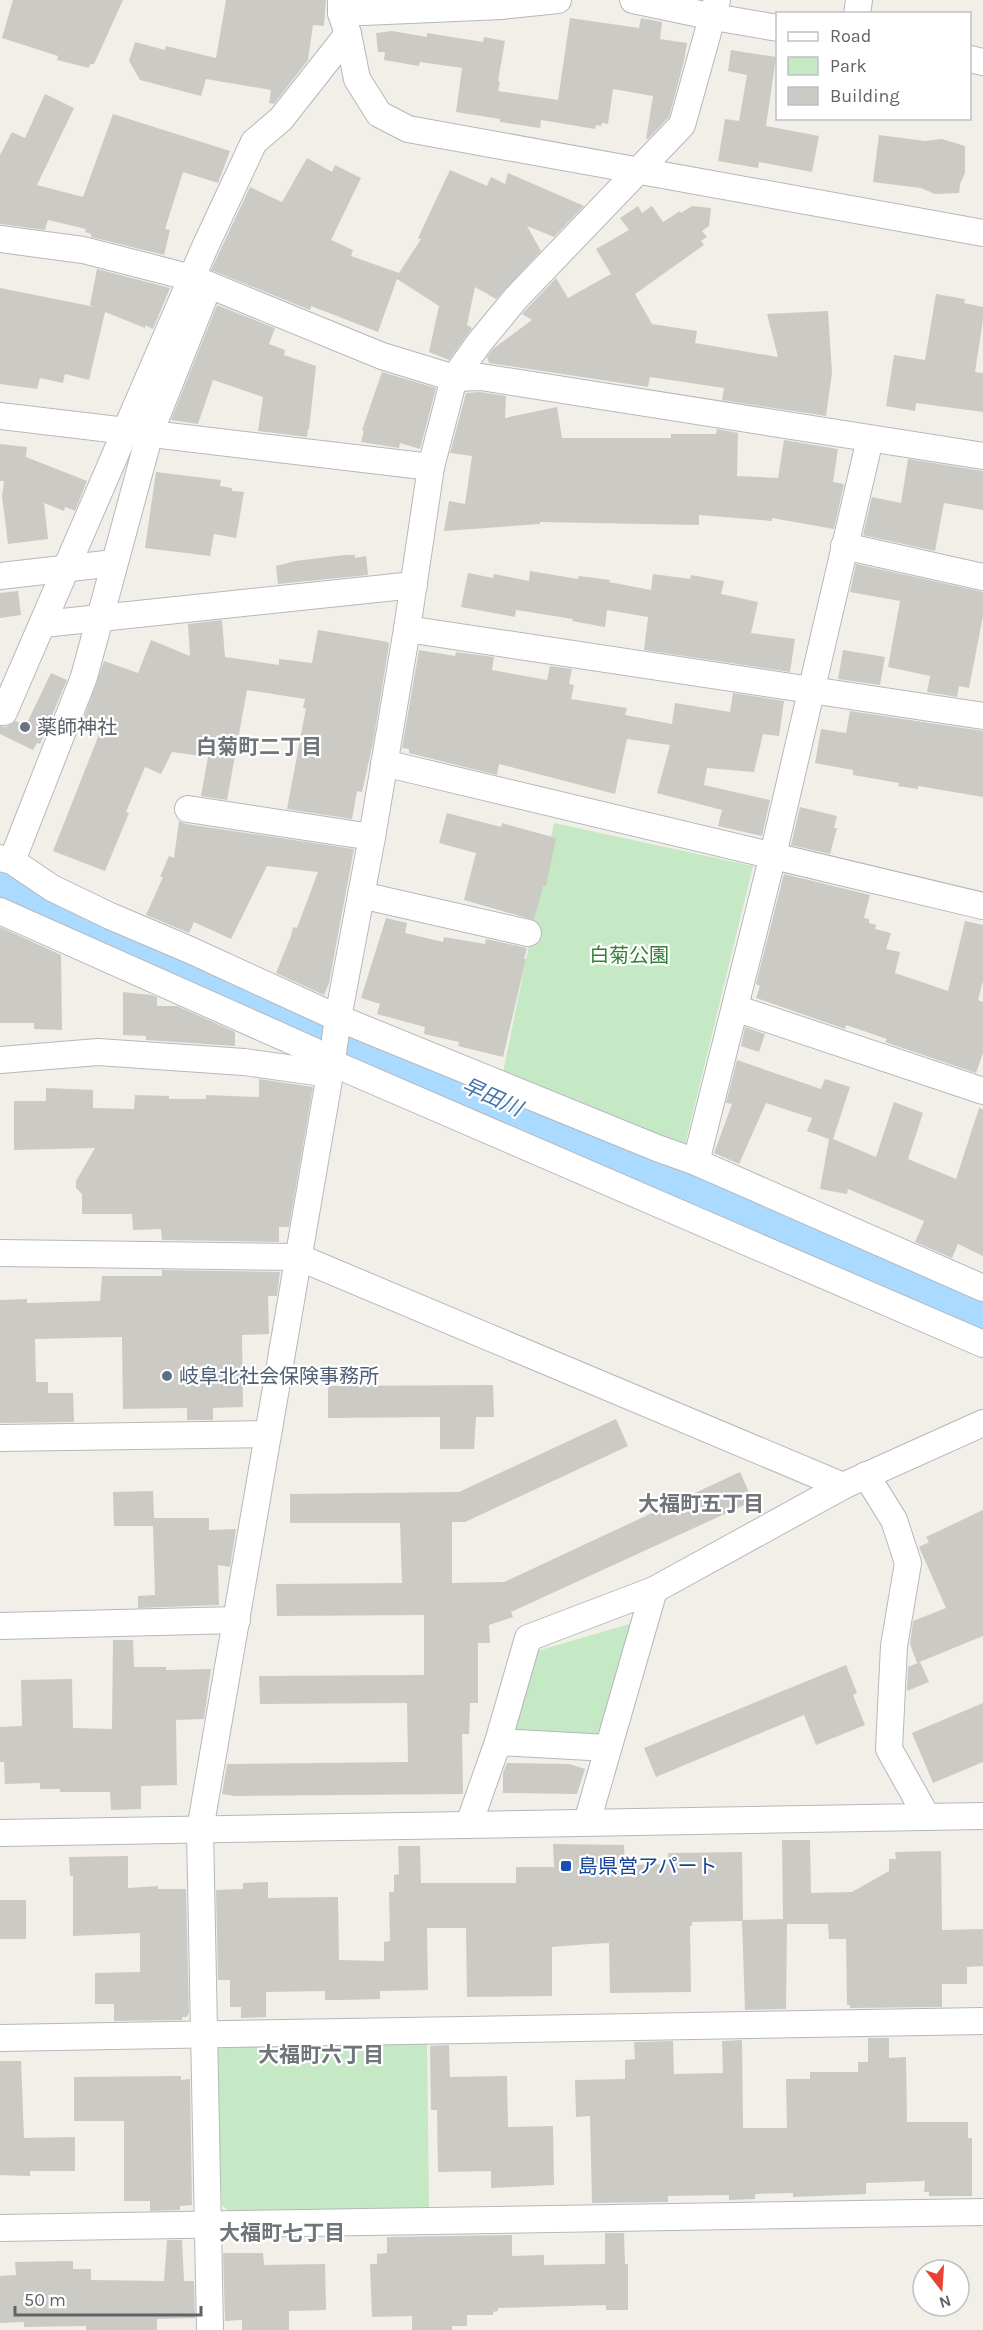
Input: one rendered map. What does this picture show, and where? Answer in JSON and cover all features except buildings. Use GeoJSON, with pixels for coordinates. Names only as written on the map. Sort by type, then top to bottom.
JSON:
{"type":"FeatureCollection","features":[{"type":"Feature","properties":{"kind":"street"},"geometry":{"type":"LineString","coordinates":[[344,16],[558,0]]}},
{"type":"Feature","properties":{"kind":"street"},"geometry":{"type":"LineString","coordinates":[[633,0],[715,9],[776,28]]}},
{"type":"Feature","properties":{"kind":"street"},"geometry":{"type":"LineString","coordinates":[[210,2330],[200,1830],[338,1020],[372,837],[407,629],[431,467],[454,378],[479,343],[516,298],[682,125],[715,9]]}},
{"type":"Feature","properties":{"kind":"street"},"geometry":{"type":"LineString","coordinates":[[344,16],[357,79],[379,114],[408,129],[983,233]]}},
{"type":"Feature","properties":{"kind":"street"},"geometry":{"type":"LineString","coordinates":[[4,712],[66,568],[138,431],[200,282],[254,142],[281,119],[344,16]]}},
{"type":"Feature","properties":{"kind":"street"},"geometry":{"type":"LineString","coordinates":[[0,239],[83,250],[200,282],[382,356],[454,378],[481,377],[983,456]]}},
{"type":"Feature","properties":{"kind":"street"},"geometry":{"type":"LineString","coordinates":[[0,416],[431,467]]}},
{"type":"Feature","properties":{"kind":"street"},"geometry":{"type":"LineString","coordinates":[[138,431],[114,563],[84,677],[6,860],[71,898],[338,1020],[696,1162],[983,1288]]}},
{"type":"Feature","properties":{"kind":"street"},"geometry":{"type":"LineString","coordinates":[[696,1162],[773,855],[870,439]]}},
{"type":"Feature","properties":{"kind":"street"},"geometry":{"type":"LineString","coordinates":[[844,546],[983,578]]}},
{"type":"Feature","properties":{"kind":"street"},"geometry":{"type":"LineString","coordinates":[[0,576],[114,563]]}},
{"type":"Feature","properties":{"kind":"street"},"geometry":{"type":"LineString","coordinates":[[43,624],[414,585]]}},
{"type":"Feature","properties":{"kind":"street"},"geometry":{"type":"LineString","coordinates":[[407,629],[983,716]]}},
{"type":"Feature","properties":{"kind":"street"},"geometry":{"type":"LineString","coordinates":[[384,763],[983,906]]}},
{"type":"Feature","properties":{"kind":"street"},"geometry":{"type":"LineString","coordinates":[[188,809],[372,837]]}},
{"type":"Feature","properties":{"kind":"street"},"geometry":{"type":"LineString","coordinates":[[361,895],[528,933]]}},
{"type":"Feature","properties":{"kind":"street"},"geometry":{"type":"LineString","coordinates":[[0,911],[312,1050],[332,1062],[983,1344]]}},
{"type":"Feature","properties":{"kind":"street"},"geometry":{"type":"LineString","coordinates":[[735,1008],[983,1091]]}},
{"type":"Feature","properties":{"kind":"street"},"geometry":{"type":"LineString","coordinates":[[0,1060],[98,1052],[244,1062],[332,1062]]}},
{"type":"Feature","properties":{"kind":"street"},"geometry":{"type":"LineString","coordinates":[[0,1253],[298,1257],[855,1480],[894,1520],[908,1563],[894,1646],[890,1749],[927,1817]]}},
{"type":"Feature","properties":{"kind":"street"},"geometry":{"type":"LineString","coordinates":[[469,1824],[498,1742],[528,1638],[654,1590],[855,1480],[983,1423]]}},
{"type":"Feature","properties":{"kind":"street"},"geometry":{"type":"LineString","coordinates":[[0,1438],[267,1434]]}},
{"type":"Feature","properties":{"kind":"street"},"geometry":{"type":"LineString","coordinates":[[587,1822],[654,1590]]}},
{"type":"Feature","properties":{"kind":"street"},"geometry":{"type":"LineString","coordinates":[[0,1626],[237,1620]]}},
{"type":"Feature","properties":{"kind":"street"},"geometry":{"type":"LineString","coordinates":[[498,1742],[608,1748]]}},
{"type":"Feature","properties":{"kind":"street"},"geometry":{"type":"LineString","coordinates":[[0,1833],[983,1816]]}},
{"type":"Feature","properties":{"kind":"street"},"geometry":{"type":"LineString","coordinates":[[0,2038],[983,2021]]}},
{"type":"Feature","properties":{"kind":"street"},"geometry":{"type":"LineString","coordinates":[[0,2228],[983,2212]]}},
{"type":"Feature","properties":{"kind":"green space","name":"白菊公園"},"geometry":{"type":"Polygon","coordinates":[[[554,823],[753,866],[684,1149],[502,1077],[554,823]]]}},
{"type":"Feature","properties":{"kind":"green space"},"geometry":{"type":"Polygon","coordinates":[[[636,1622],[606,1750],[495,1749],[527,1654],[636,1622]]]}},
{"type":"Feature","properties":{"kind":"green space"},"geometry":{"type":"Polygon","coordinates":[[[427,2042],[429,2210],[229,2212],[222,2205],[216,2052],[224,2043],[427,2042]]]}},
{"type":"Feature","properties":{"kind":"waterway","name":"早田川"},"geometry":{"type":"LineString","coordinates":[[0,883],[983,1312]]}},
{"type":"Feature","properties":{"kind":"place","name":"薬師神社"},"geometry":{"type":"Point","coordinates":[25,727]}},
{"type":"Feature","properties":{"kind":"place","name":"岐阜北社会保険事務所"},"geometry":{"type":"Point","coordinates":[167,1376]}},
{"type":"Feature","properties":{"kind":"place","name":"島県営アパート"},"geometry":{"type":"Point","coordinates":[566,1866]}},
{"type":"Feature","properties":{"kind":"district","name":"白菊町二丁目"},"geometry":{"type":"Point","coordinates":[259,747]}},
{"type":"Feature","properties":{"kind":"district","name":"大福町五丁目"},"geometry":{"type":"Point","coordinates":[701,1504]}},
{"type":"Feature","properties":{"kind":"district","name":"大福町六丁目"},"geometry":{"type":"Point","coordinates":[321,2055]}},
{"type":"Feature","properties":{"kind":"district","name":"大福町七丁目"},"geometry":{"type":"Point","coordinates":[282,2233]}}]}
